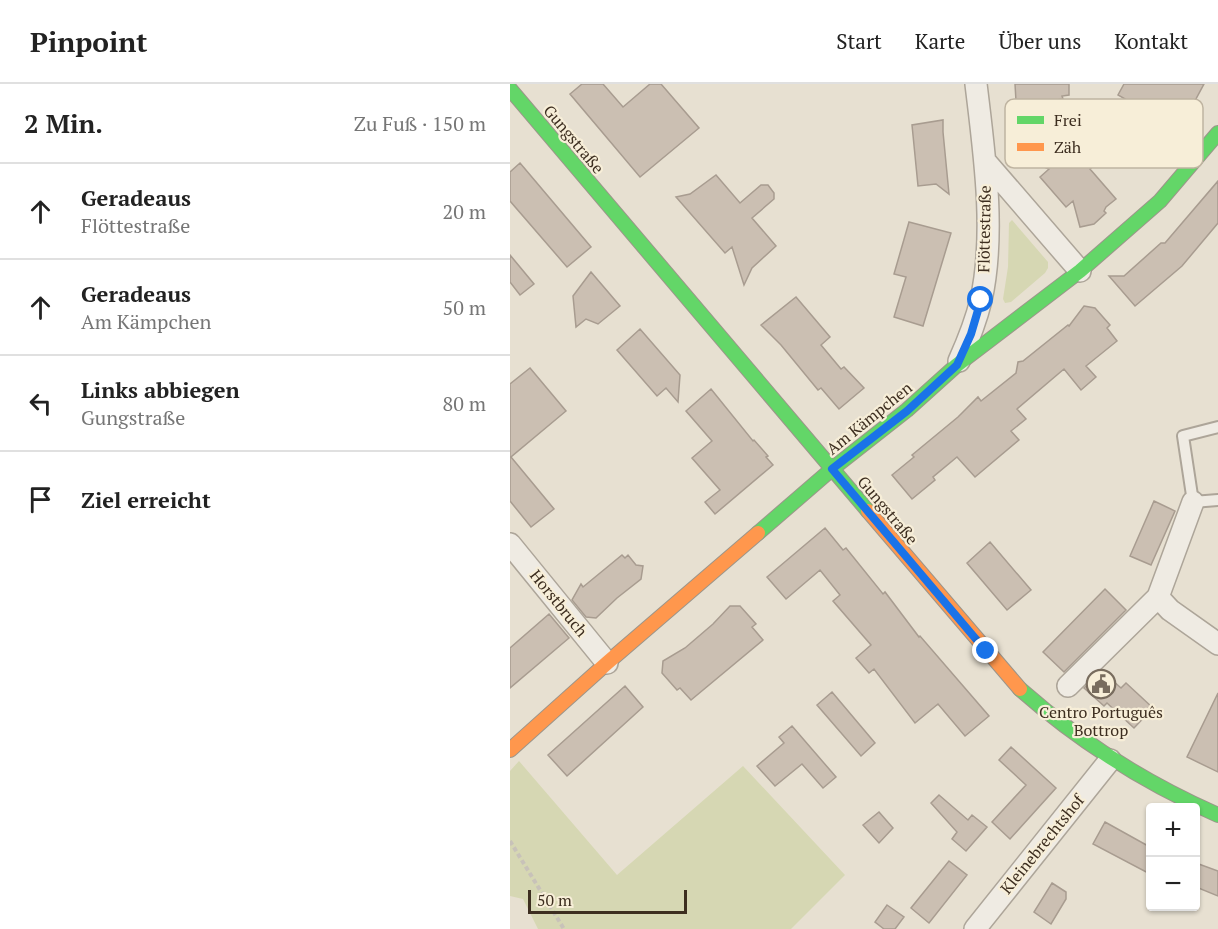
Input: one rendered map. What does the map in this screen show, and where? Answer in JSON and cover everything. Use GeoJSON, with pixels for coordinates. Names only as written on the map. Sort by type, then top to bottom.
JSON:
{"type":"FeatureCollection","features":[{"type":"Feature","properties":{"kind":"street","name":"Flöttestraße"},"geometry":{"type":"LineString","coordinates":[[957,365],[971,334],[981,300],[987,259],[985,161],[976,84]]}},
{"type":"Feature","properties":{"kind":"street","name":"Gungstraße"},"geometry":{"type":"LineString","coordinates":[[510,88],[1014,683],[1076,736],[1110,760],[1159,789],[1218,815]]}},
{"type":"Feature","properties":{"kind":"street","name":"Am Kämpchen"},"geometry":{"type":"LineString","coordinates":[[1203,151],[1218,133]]}},
{"type":"Feature","properties":{"kind":"street","name":"Flöttestraße"},"geometry":{"type":"LineString","coordinates":[[985,161],[1080,271]]}},
{"type":"Feature","properties":{"kind":"street","name":"Am Kämpchen"},"geometry":{"type":"LineString","coordinates":[[510,750],[832,469],[907,411],[957,365],[1080,271],[1160,201],[1188,168]]}},
{"type":"Feature","properties":{"kind":"street"},"geometry":{"type":"LineString","coordinates":[[1068,686],[1158,597],[1193,502]]}},
{"type":"Feature","properties":{"kind":"street","name":"Horstbruch"},"geometry":{"type":"LineString","coordinates":[[510,544],[607,663]]}},
{"type":"Feature","properties":{"kind":"street"},"geometry":{"type":"LineString","coordinates":[[1158,597],[1170,610],[1218,644]]}},
{"type":"Feature","properties":{"kind":"street","name":"Kleinebrechtshof"},"geometry":{"type":"LineString","coordinates":[[975,929],[1110,760]]}},
{"type":"Feature","properties":{"kind":"lane"},"geometry":{"type":"LineString","coordinates":[[1218,427],[1183,435],[1193,502],[1218,500]]}},
{"type":"Feature","properties":{"kind":"path"},"geometry":{"type":"LineString","coordinates":[[510,841],[564,929]]}},
{"type":"Feature","properties":{"kind":"green space"},"geometry":{"type":"Polygon","coordinates":[[[1012,220],[1048,262],[1048,268],[1011,302],[1005,303],[1003,299],[1008,267],[1009,223],[1012,220]]]}},
{"type":"Feature","properties":{"kind":"green space"},"geometry":{"type":"Polygon","coordinates":[[[519,761],[617,875],[743,766],[845,875],[791,929],[538,929],[523,899],[510,896],[510,771],[519,761]]]}},
{"type":"Feature","properties":{"kind":"building"},"geometry":{"type":"Polygon","coordinates":[[[582,84],[603,84],[623,107],[650,84],[661,84],[699,128],[640,177],[570,94],[582,84]]]}},
{"type":"Feature","properties":{"kind":"building"},"geometry":{"type":"Polygon","coordinates":[[[1015,84],[1069,84],[1069,95],[1062,96],[1063,99],[1016,99],[1015,84]]]}},
{"type":"Feature","properties":{"kind":"building"},"geometry":{"type":"Polygon","coordinates":[[[1124,84],[1204,84],[1196,99],[1125,99],[1118,95],[1124,84]]]}},
{"type":"Feature","properties":{"kind":"building"},"geometry":{"type":"Polygon","coordinates":[[[943,120],[949,194],[936,184],[918,186],[912,125],[943,120]]]}},
{"type":"Feature","properties":{"kind":"building"},"geometry":{"type":"Polygon","coordinates":[[[520,163],[591,247],[567,267],[510,201],[510,172],[520,163]]]}},
{"type":"Feature","properties":{"kind":"building"},"geometry":{"type":"Polygon","coordinates":[[[1047,168],[1091,168],[1116,199],[1106,207],[1104,211],[1106,213],[1094,224],[1080,227],[1073,201],[1066,207],[1040,177],[1049,169],[1047,168]]]}},
{"type":"Feature","properties":{"kind":"building"},"geometry":{"type":"Polygon","coordinates":[[[716,175],[740,203],[761,185],[768,185],[774,193],[774,199],[752,218],[776,246],[752,268],[744,285],[732,247],[725,253],[676,197],[690,194],[716,175]]]}},
{"type":"Feature","properties":{"kind":"building"},"geometry":{"type":"Polygon","coordinates":[[[1218,181],[1218,223],[1182,266],[1135,306],[1109,276],[1124,276],[1161,243],[1165,243],[1218,181]]]}},
{"type":"Feature","properties":{"kind":"building"},"geometry":{"type":"Polygon","coordinates":[[[909,222],[951,233],[923,326],[894,317],[906,277],[894,274],[909,222]]]}},
{"type":"Feature","properties":{"kind":"building"},"geometry":{"type":"Polygon","coordinates":[[[510,255],[534,284],[520,295],[510,282],[510,255]]]}},
{"type":"Feature","properties":{"kind":"building"},"geometry":{"type":"Polygon","coordinates":[[[591,272],[620,306],[598,324],[586,319],[576,327],[573,296],[591,272]]]}},
{"type":"Feature","properties":{"kind":"building"},"geometry":{"type":"Polygon","coordinates":[[[796,297],[830,337],[821,345],[841,369],[844,367],[864,388],[839,409],[821,388],[818,390],[781,345],[761,325],[796,297]]]}},
{"type":"Feature","properties":{"kind":"building"},"geometry":{"type":"Polygon","coordinates":[[[1084,306],[1095,308],[1110,325],[1107,328],[1117,341],[1086,366],[1096,377],[1081,390],[1064,369],[1017,409],[1026,419],[1011,431],[1019,440],[975,477],[957,457],[933,477],[935,480],[912,499],[892,475],[978,397],[981,401],[1016,373],[1018,362],[1023,361],[1069,326],[1084,306]]]}},
{"type":"Feature","properties":{"kind":"building"},"geometry":{"type":"Polygon","coordinates":[[[640,329],[680,375],[678,402],[666,388],[657,396],[617,350],[640,329]]]}},
{"type":"Feature","properties":{"kind":"building"},"geometry":{"type":"Polygon","coordinates":[[[530,368],[566,411],[511,457],[554,509],[531,527],[510,501],[510,384],[530,368]]]}},
{"type":"Feature","properties":{"kind":"building"},"geometry":{"type":"Polygon","coordinates":[[[711,389],[768,456],[766,457],[773,465],[715,514],[705,502],[720,490],[692,458],[712,441],[686,411],[711,389]]]}},
{"type":"Feature","properties":{"kind":"building"},"geometry":{"type":"Polygon","coordinates":[[[1154,501],[1175,511],[1151,565],[1130,556],[1154,501]]]}},
{"type":"Feature","properties":{"kind":"building"},"geometry":{"type":"Polygon","coordinates":[[[825,528],[843,550],[846,548],[883,594],[885,592],[919,637],[989,716],[965,736],[938,704],[915,723],[874,669],[869,673],[856,658],[871,645],[833,601],[840,595],[820,570],[786,599],[767,577],[825,528]]]}},
{"type":"Feature","properties":{"kind":"building"},"geometry":{"type":"Polygon","coordinates":[[[990,542],[1031,590],[1007,610],[967,563],[990,542]]]}},
{"type":"Feature","properties":{"kind":"building"},"geometry":{"type":"Polygon","coordinates":[[[622,555],[625,558],[628,555],[636,565],[643,566],[641,579],[596,618],[586,617],[572,600],[581,584],[583,587],[622,555]]]}},
{"type":"Feature","properties":{"kind":"building"},"geometry":{"type":"Polygon","coordinates":[[[1105,589],[1126,610],[1064,672],[1043,652],[1105,589]]]}},
{"type":"Feature","properties":{"kind":"building"},"geometry":{"type":"Polygon","coordinates":[[[730,606],[740,606],[756,624],[752,627],[763,640],[691,700],[680,688],[677,690],[662,673],[663,661],[685,648],[730,606]]]}},
{"type":"Feature","properties":{"kind":"building"},"geometry":{"type":"Polygon","coordinates":[[[549,614],[569,638],[510,688],[510,648],[549,614]]]}},
{"type":"Feature","properties":{"kind":"building"},"geometry":{"type":"Polygon","coordinates":[[[1102,671],[1121,688],[1126,683],[1153,708],[1134,728],[1107,703],[1104,706],[1084,688],[1102,671]]]}},
{"type":"Feature","properties":{"kind":"building"},"geometry":{"type":"Polygon","coordinates":[[[625,686],[643,707],[567,776],[548,755],[625,686]]]}},
{"type":"Feature","properties":{"kind":"building"},"geometry":{"type":"Polygon","coordinates":[[[832,692],[875,743],[861,756],[817,705],[832,692]]]}},
{"type":"Feature","properties":{"kind":"building"},"geometry":{"type":"Polygon","coordinates":[[[1218,693],[1218,772],[1187,757],[1218,693]]]}},
{"type":"Feature","properties":{"kind":"building"},"geometry":{"type":"Polygon","coordinates":[[[792,726],[836,777],[823,788],[802,764],[775,786],[757,766],[784,743],[779,737],[792,726]]]}},
{"type":"Feature","properties":{"kind":"building"},"geometry":{"type":"Polygon","coordinates":[[[1011,747],[1056,788],[1010,839],[992,822],[1026,785],[999,760],[1011,747]]]}},
{"type":"Feature","properties":{"kind":"building"},"geometry":{"type":"Polygon","coordinates":[[[939,795],[968,820],[972,815],[987,827],[966,851],[952,839],[957,832],[931,803],[939,795]]]}},
{"type":"Feature","properties":{"kind":"building"},"geometry":{"type":"Polygon","coordinates":[[[879,812],[893,828],[879,843],[863,825],[879,812]]]}},
{"type":"Feature","properties":{"kind":"building"},"geometry":{"type":"Polygon","coordinates":[[[1105,822],[1146,845],[1146,872],[1093,844],[1105,822]]]}},
{"type":"Feature","properties":{"kind":"building"},"geometry":{"type":"Polygon","coordinates":[[[949,861],[967,875],[929,923],[911,908],[949,861]]]}},
{"type":"Feature","properties":{"kind":"building"},"geometry":{"type":"Polygon","coordinates":[[[1200,864],[1218,871],[1218,896],[1200,889],[1200,864]]]}},
{"type":"Feature","properties":{"kind":"building"},"geometry":{"type":"Polygon","coordinates":[[[1052,883],[1066,892],[1066,899],[1051,924],[1034,912],[1052,883]]]}},
{"type":"Feature","properties":{"kind":"building"},"geometry":{"type":"Polygon","coordinates":[[[887,905],[904,917],[895,929],[884,929],[875,922],[887,905]]]}},
{"type":"Feature","properties":{"kind":"traffic: fast"},"geometry":{"type":"LineString","coordinates":[[510,89],[868,511]]}},
{"type":"Feature","properties":{"kind":"traffic: fast"},"geometry":{"type":"LineString","coordinates":[[1203,151],[1218,133]]}},
{"type":"Feature","properties":{"kind":"traffic: fast"},"geometry":{"type":"LineString","coordinates":[[758,533],[832,469],[907,410],[957,365],[1080,271],[1160,201],[1188,168]]}},
{"type":"Feature","properties":{"kind":"traffic: fast"},"geometry":{"type":"LineString","coordinates":[[1020,689],[1066,727],[1114,760],[1191,803],[1218,815]]}},
{"type":"Feature","properties":{"kind":"traffic: slow"},"geometry":{"type":"LineString","coordinates":[[868,511],[1020,689]]}},
{"type":"Feature","properties":{"kind":"traffic: slow"},"geometry":{"type":"LineString","coordinates":[[510,750],[758,533]]}},
{"type":"Feature","properties":{"kind":"place","name":"Centro Português Bottrop"},"geometry":{"type":"Point","coordinates":[1101,684]}},
{"type":"Feature","properties":{"kind":"route"},"geometry":{"type":"LineString","coordinates":[[981,300],[971,334],[957,365],[907,411],[832,469],[986,651]]}}]}
